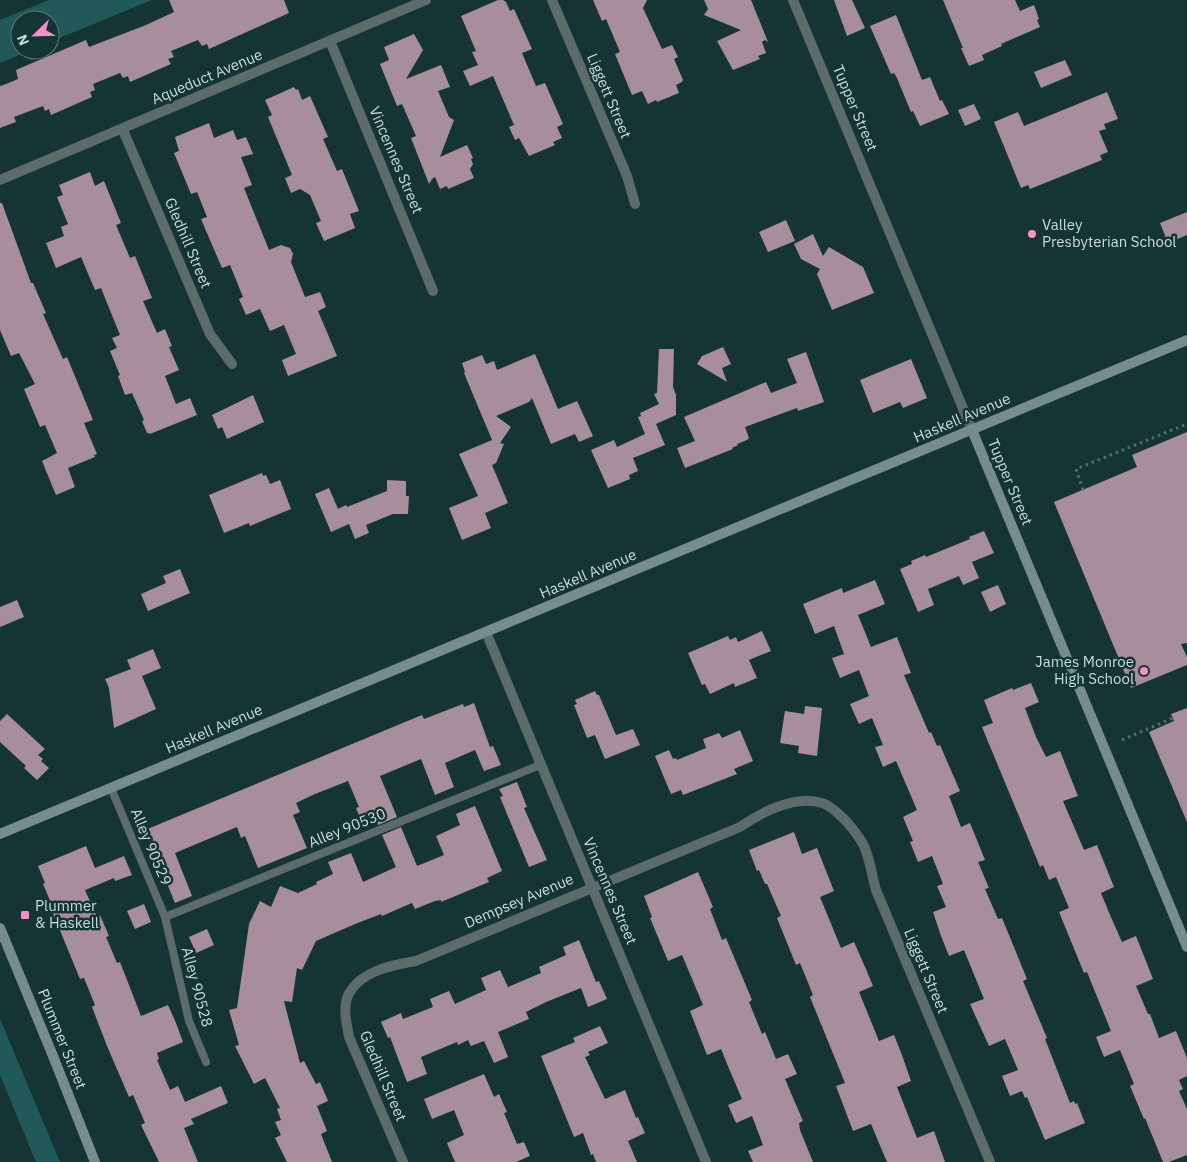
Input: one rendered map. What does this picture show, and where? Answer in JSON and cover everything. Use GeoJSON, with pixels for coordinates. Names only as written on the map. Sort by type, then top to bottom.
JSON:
{"type":"FeatureCollection","features":[{"type":"Feature","properties":{"kind":"main road","name":"Haskell Avenue"},"geometry":{"type":"LineString","coordinates":[[0,834],[1187,340]]}},
{"type":"Feature","properties":{"kind":"main road","name":"Tupper Street"},"geometry":{"type":"LineString","coordinates":[[972,430],[1187,947]]}},
{"type":"Feature","properties":{"kind":"main road","name":"Plummer Street"},"geometry":{"type":"LineString","coordinates":[[0,928],[95,1162]]}},
{"type":"Feature","properties":{"kind":"street","name":"Aqueduct Avenue"},"geometry":{"type":"LineString","coordinates":[[0,180],[123,130],[426,0]]}},
{"type":"Feature","properties":{"kind":"street","name":"Liggett Street"},"geometry":{"type":"LineString","coordinates":[[552,0],[627,176],[636,204]]}},
{"type":"Feature","properties":{"kind":"street","name":"Tupper Street"},"geometry":{"type":"LineString","coordinates":[[793,0],[972,430]]}},
{"type":"Feature","properties":{"kind":"street","name":"Vincennes Street"},"geometry":{"type":"LineString","coordinates":[[330,41],[433,291]]}},
{"type":"Feature","properties":{"kind":"street","name":"Gledhill Street"},"geometry":{"type":"LineString","coordinates":[[123,130],[210,334],[232,364]]}},
{"type":"Feature","properties":{"kind":"street","name":"Vincennes Street"},"geometry":{"type":"LineString","coordinates":[[486,632],[706,1162]]}},
{"type":"Feature","properties":{"kind":"street","name":"Dempsey Avenue"},"geometry":{"type":"LineString","coordinates":[[347,999],[357,983],[374,972],[393,965],[416,961],[740,827],[756,815],[778,806],[808,800],[822,803]]}},
{"type":"Feature","properties":{"kind":"street","name":"Liggett Street"},"geometry":{"type":"LineString","coordinates":[[822,803],[841,816],[864,846],[876,890],[990,1162]]}},
{"type":"Feature","properties":{"kind":"street","name":"Gledhill Street"},"geometry":{"type":"LineString","coordinates":[[347,999],[346,1016],[349,1037],[403,1162]]}},
{"type":"Feature","properties":{"kind":"lane","name":"Alley 90530"},"geometry":{"type":"LineString","coordinates":[[165,917],[540,765]]}},
{"type":"Feature","properties":{"kind":"lane","name":"Alley 90529"},"geometry":{"type":"LineString","coordinates":[[111,788],[165,917]]}},
{"type":"Feature","properties":{"kind":"lane","name":"Alley 90528"},"geometry":{"type":"LineString","coordinates":[[165,917],[189,1021],[206,1062]]}},
{"type":"Feature","properties":{"kind":"path"},"geometry":{"type":"LineString","coordinates":[[1083,490],[1076,469],[1187,424]]}},
{"type":"Feature","properties":{"kind":"path"},"geometry":{"type":"LineString","coordinates":[[1122,740],[1173,718]]}},
{"type":"Feature","properties":{"kind":"shaded area"},"geometry":{"type":"Polygon","coordinates":[[[49,0],[152,0],[60,38],[60,10],[24,10],[49,0]]]}},
{"type":"Feature","properties":{"kind":"shaded area"},"geometry":{"type":"Polygon","coordinates":[[[10,16],[10,59],[0,63],[0,20],[10,16]]]}},
{"type":"Feature","properties":{"kind":"shaded area"},"geometry":{"type":"Polygon","coordinates":[[[0,1019],[60,1162],[36,1162],[0,1075],[0,1019]]]}},
{"type":"Feature","properties":{"kind":"building"},"geometry":{"type":"Polygon","coordinates":[[[169,0],[284,0],[289,13],[209,49],[207,44],[202,46],[198,40],[171,51],[174,57],[168,59],[171,64],[130,82],[128,76],[123,78],[120,73],[93,84],[95,90],[90,92],[92,97],[51,115],[49,109],[45,111],[43,106],[14,117],[16,122],[0,128],[0,85],[18,79],[16,70],[39,60],[60,60],[60,51],[86,40],[89,47],[174,12],[169,0]]]}},
{"type":"Feature","properties":{"kind":"building"},"geometry":{"type":"Polygon","coordinates":[[[498,0],[506,2],[510,11],[514,9],[532,49],[522,53],[536,86],[545,83],[563,124],[557,127],[562,138],[553,142],[555,145],[529,156],[519,138],[515,140],[509,127],[514,125],[493,76],[470,86],[463,71],[478,65],[472,52],[476,51],[461,16],[498,0]]]}},
{"type":"Feature","properties":{"kind":"building"},"geometry":{"type":"Polygon","coordinates":[[[593,0],[647,0],[643,8],[662,49],[672,45],[678,57],[674,59],[683,80],[676,85],[679,93],[648,104],[642,91],[632,95],[615,54],[620,52],[606,19],[602,21],[593,0]]]}},
{"type":"Feature","properties":{"kind":"building"},"geometry":{"type":"Polygon","coordinates":[[[704,0],[751,0],[768,42],[765,40],[762,42],[766,53],[758,56],[760,59],[733,70],[717,41],[741,30],[704,15],[708,9],[704,0]]]}},
{"type":"Feature","properties":{"kind":"building"},"geometry":{"type":"Polygon","coordinates":[[[834,0],[852,0],[865,28],[847,36],[834,0]]]}},
{"type":"Feature","properties":{"kind":"building"},"geometry":{"type":"Polygon","coordinates":[[[943,0],[1015,0],[1020,11],[1034,5],[1040,27],[1001,44],[1002,46],[982,55],[984,60],[969,66],[943,0]]]}},
{"type":"Feature","properties":{"kind":"building"},"geometry":{"type":"Polygon","coordinates":[[[896,15],[922,80],[930,77],[940,101],[942,100],[949,114],[920,126],[913,111],[911,112],[897,78],[894,73],[891,74],[870,26],[896,15]]]}},
{"type":"Feature","properties":{"kind":"building"},"geometry":{"type":"Polygon","coordinates":[[[414,34],[423,50],[406,79],[441,65],[450,87],[438,91],[449,117],[454,120],[440,157],[467,145],[473,158],[471,159],[473,164],[470,169],[474,178],[448,189],[447,186],[440,189],[435,177],[429,184],[411,138],[416,136],[402,104],[397,106],[380,64],[389,60],[384,47],[414,34]]]}},
{"type":"Feature","properties":{"kind":"building"},"geometry":{"type":"Polygon","coordinates":[[[1065,60],[1072,75],[1041,88],[1034,72],[1065,60]]]}},
{"type":"Feature","properties":{"kind":"building"},"geometry":{"type":"Polygon","coordinates":[[[294,87],[296,90],[298,89],[302,100],[310,96],[328,137],[323,139],[337,171],[342,169],[359,211],[350,214],[355,228],[324,241],[316,223],[321,221],[310,195],[300,189],[291,193],[285,178],[292,175],[268,117],[272,115],[265,100],[294,87]]]}},
{"type":"Feature","properties":{"kind":"building"},"geometry":{"type":"Polygon","coordinates":[[[1107,92],[1118,119],[1104,124],[1106,129],[1099,131],[1108,152],[1100,155],[1102,160],[1030,189],[1028,185],[1021,188],[994,122],[1018,112],[1024,126],[1107,92]]]}},
{"type":"Feature","properties":{"kind":"building"},"geometry":{"type":"Polygon","coordinates":[[[974,104],[981,119],[965,126],[958,110],[974,104]]]}},
{"type":"Feature","properties":{"kind":"building"},"geometry":{"type":"Polygon","coordinates":[[[209,123],[214,138],[233,130],[237,140],[246,137],[253,154],[241,157],[252,185],[244,188],[269,250],[281,245],[290,248],[293,254],[291,262],[305,297],[320,292],[326,307],[318,311],[337,356],[288,376],[282,360],[296,354],[284,325],[270,331],[260,309],[246,315],[239,299],[243,297],[230,265],[222,268],[201,219],[207,217],[197,192],[191,194],[174,153],[179,151],[175,137],[209,123]]]}},
{"type":"Feature","properties":{"kind":"building"},"geometry":{"type":"Polygon","coordinates":[[[90,172],[95,186],[104,181],[121,223],[116,225],[130,258],[135,256],[152,298],[143,301],[157,333],[165,329],[172,346],[169,347],[179,370],[165,376],[176,404],[190,398],[197,415],[150,434],[147,433],[142,421],[144,420],[132,393],[125,395],[118,376],[120,375],[110,351],[117,348],[112,338],[120,335],[101,288],[95,290],[81,257],[56,268],[46,243],[64,236],[61,227],[68,224],[57,197],[63,195],[59,185],[90,172]]]}},
{"type":"Feature","properties":{"kind":"building"},"geometry":{"type":"Polygon","coordinates":[[[0,203],[2,203],[31,283],[33,283],[46,313],[43,314],[63,359],[67,357],[93,420],[84,423],[97,454],[94,455],[95,457],[68,468],[75,487],[56,495],[42,461],[57,453],[45,425],[40,427],[24,389],[35,384],[19,353],[11,356],[0,330],[0,203]]]}},
{"type":"Feature","properties":{"kind":"building"},"geometry":{"type":"Polygon","coordinates":[[[1187,212],[1187,235],[1168,243],[1160,223],[1187,212]]]}},
{"type":"Feature","properties":{"kind":"building"},"geometry":{"type":"Polygon","coordinates":[[[786,220],[795,241],[768,252],[759,232],[786,220]]]}},
{"type":"Feature","properties":{"kind":"building"},"geometry":{"type":"Polygon","coordinates":[[[813,234],[823,256],[829,247],[863,267],[874,293],[832,310],[817,274],[820,269],[801,259],[794,244],[813,234]]]}},
{"type":"Feature","properties":{"kind":"building"},"geometry":{"type":"Polygon","coordinates":[[[723,347],[731,364],[722,368],[727,382],[697,364],[702,356],[723,347]]]}},
{"type":"Feature","properties":{"kind":"building"},"geometry":{"type":"Polygon","coordinates":[[[659,349],[674,349],[673,387],[676,395],[676,415],[656,424],[665,445],[633,458],[638,471],[629,475],[630,479],[608,488],[591,450],[614,440],[617,447],[645,434],[638,417],[641,416],[640,413],[659,404],[654,394],[657,393],[659,349]]]}},
{"type":"Feature","properties":{"kind":"building"},"geometry":{"type":"Polygon","coordinates":[[[806,352],[824,402],[798,411],[797,408],[745,427],[749,438],[747,440],[737,444],[733,449],[685,468],[677,448],[695,441],[684,417],[766,382],[771,393],[797,383],[787,359],[806,352]]]}},
{"type":"Feature","properties":{"kind":"building"},"geometry":{"type":"Polygon","coordinates":[[[535,354],[558,409],[577,401],[593,436],[579,442],[575,434],[551,444],[532,398],[529,402],[496,416],[511,427],[500,443],[504,444],[496,463],[492,465],[508,503],[485,513],[491,528],[462,540],[449,508],[478,496],[459,454],[492,440],[464,373],[462,363],[482,355],[486,364],[494,361],[497,370],[535,354]]]}},
{"type":"Feature","properties":{"kind":"building"},"geometry":{"type":"Polygon","coordinates":[[[911,359],[927,398],[903,408],[900,402],[873,413],[860,380],[911,359]]]}},
{"type":"Feature","properties":{"kind":"building"},"geometry":{"type":"Polygon","coordinates":[[[253,395],[264,422],[227,439],[222,427],[218,429],[212,415],[253,395]]]}},
{"type":"Feature","properties":{"kind":"building"},"geometry":{"type":"Polygon","coordinates":[[[1187,432],[1187,643],[1181,644],[1187,657],[1187,665],[1131,688],[1054,502],[1137,467],[1132,455],[1187,432]]]}},
{"type":"Feature","properties":{"kind":"building"},"geometry":{"type":"Polygon","coordinates":[[[262,473],[263,476],[266,475],[270,484],[280,480],[291,509],[250,526],[249,523],[224,533],[209,495],[262,473]]]}},
{"type":"Feature","properties":{"kind":"building"},"geometry":{"type":"Polygon","coordinates":[[[387,480],[406,481],[406,496],[409,496],[408,514],[393,514],[366,525],[369,533],[355,539],[349,524],[331,532],[315,494],[329,488],[338,509],[387,491],[387,480]]]}},
{"type":"Feature","properties":{"kind":"building"},"geometry":{"type":"Polygon","coordinates":[[[984,531],[994,553],[972,562],[979,578],[963,585],[959,576],[928,589],[934,605],[918,612],[900,569],[912,564],[911,561],[970,539],[969,537],[984,531]]]}},
{"type":"Feature","properties":{"kind":"building"},"geometry":{"type":"Polygon","coordinates":[[[180,569],[190,593],[148,611],[141,594],[166,583],[163,576],[180,569]]]}},
{"type":"Feature","properties":{"kind":"building"},"geometry":{"type":"Polygon","coordinates":[[[875,580],[885,604],[858,615],[871,647],[897,637],[911,673],[904,675],[929,733],[931,732],[937,746],[940,745],[960,791],[949,796],[961,827],[970,823],[985,860],[978,862],[989,888],[985,889],[998,919],[1002,918],[1027,979],[1023,981],[1047,1038],[1045,1039],[1070,1103],[1074,1101],[1075,1104],[1077,1103],[1085,1123],[1045,1140],[1027,1097],[1025,1098],[1022,1091],[1010,1096],[1002,1076],[1018,1070],[1005,1039],[989,1046],[970,1004],[984,999],[964,950],[949,956],[941,936],[933,912],[946,907],[937,886],[943,884],[932,856],[918,862],[910,842],[913,841],[903,817],[917,810],[896,761],[883,767],[875,747],[883,745],[872,718],[859,724],[850,704],[869,696],[859,670],[840,678],[832,658],[844,654],[834,626],[815,634],[803,604],[842,588],[843,593],[875,580]]]}},
{"type":"Feature","properties":{"kind":"building"},"geometry":{"type":"Polygon","coordinates":[[[998,585],[1006,604],[990,612],[981,592],[998,585]]]}},
{"type":"Feature","properties":{"kind":"building"},"geometry":{"type":"Polygon","coordinates":[[[17,600],[24,617],[0,627],[0,607],[17,600]]]}},
{"type":"Feature","properties":{"kind":"building"},"geometry":{"type":"Polygon","coordinates":[[[762,631],[771,651],[749,660],[757,678],[735,687],[734,683],[710,694],[705,684],[702,685],[688,653],[728,636],[730,640],[736,637],[738,642],[762,631]]]}},
{"type":"Feature","properties":{"kind":"building"},"geometry":{"type":"Polygon","coordinates":[[[153,649],[161,668],[142,676],[156,709],[114,728],[109,688],[105,679],[131,669],[127,660],[153,649]]]}},
{"type":"Feature","properties":{"kind":"building"},"geometry":{"type":"Polygon","coordinates":[[[1031,683],[1039,702],[1025,708],[1036,737],[1046,757],[1060,751],[1078,796],[1063,801],[1084,850],[1097,845],[1114,887],[1101,893],[1122,942],[1136,936],[1153,979],[1136,986],[1159,1038],[1176,1031],[1187,1058],[1187,1076],[1179,1080],[1183,1089],[1179,1091],[1187,1109],[1187,1155],[1169,1162],[1163,1162],[1144,1119],[1130,1086],[1134,1084],[1120,1050],[1104,1057],[1096,1037],[1111,1031],[1087,972],[1084,973],[1059,912],[1069,908],[1056,877],[1049,880],[1043,865],[1040,867],[982,727],[993,723],[984,700],[1012,688],[1013,690],[1031,683]]]}},
{"type":"Feature","properties":{"kind":"building"},"geometry":{"type":"Polygon","coordinates":[[[595,691],[599,695],[616,735],[633,729],[640,745],[605,759],[595,735],[587,738],[574,705],[577,704],[575,700],[595,691]]]}},
{"type":"Feature","properties":{"kind":"building"},"geometry":{"type":"Polygon","coordinates":[[[474,703],[490,747],[493,746],[501,765],[484,771],[475,750],[445,763],[454,787],[435,795],[421,759],[380,776],[397,817],[378,825],[375,818],[362,823],[356,808],[359,807],[348,781],[315,794],[296,803],[300,812],[293,815],[307,848],[258,868],[245,836],[241,838],[237,827],[175,853],[192,896],[175,903],[145,830],[422,715],[424,719],[463,704],[464,707],[474,703]]]}},
{"type":"Feature","properties":{"kind":"building"},"geometry":{"type":"Polygon","coordinates":[[[805,706],[822,708],[817,756],[798,753],[799,746],[780,743],[785,711],[804,714],[805,706]]]}},
{"type":"Feature","properties":{"kind":"building"},"geometry":{"type":"Polygon","coordinates":[[[1187,708],[1187,822],[1149,732],[1174,721],[1171,714],[1187,708]]]}},
{"type":"Feature","properties":{"kind":"building"},"geometry":{"type":"Polygon","coordinates":[[[7,714],[45,749],[38,755],[43,759],[41,761],[49,768],[37,780],[24,768],[26,766],[0,742],[0,721],[7,714]]]}},
{"type":"Feature","properties":{"kind":"building"},"geometry":{"type":"Polygon","coordinates":[[[740,730],[753,761],[734,769],[737,774],[683,795],[681,790],[671,794],[655,756],[669,750],[673,759],[676,758],[677,760],[706,748],[703,739],[719,733],[722,738],[740,730]]]}},
{"type":"Feature","properties":{"kind":"building"},"geometry":{"type":"Polygon","coordinates":[[[517,782],[527,807],[524,808],[547,860],[529,867],[500,797],[503,796],[499,789],[517,782]]]}},
{"type":"Feature","properties":{"kind":"building"},"geometry":{"type":"Polygon","coordinates":[[[475,806],[502,871],[487,878],[489,882],[441,902],[441,900],[435,901],[415,909],[412,903],[316,941],[302,970],[297,968],[292,1002],[284,1001],[300,1063],[304,1061],[316,1084],[320,1082],[328,1101],[317,1106],[327,1131],[321,1134],[332,1162],[287,1162],[275,1138],[281,1135],[275,1122],[281,1120],[277,1109],[280,1108],[265,1078],[254,1084],[235,1046],[239,1045],[229,1010],[237,1008],[249,924],[260,901],[271,907],[280,886],[298,893],[317,884],[316,882],[333,874],[328,862],[351,853],[363,882],[396,867],[382,835],[401,827],[417,866],[444,855],[436,836],[460,825],[456,814],[475,806]]]}},
{"type":"Feature","properties":{"kind":"building"},"geometry":{"type":"Polygon","coordinates":[[[794,832],[802,854],[817,848],[834,891],[820,897],[841,948],[854,942],[873,986],[859,992],[879,1041],[894,1035],[911,1081],[897,1087],[917,1138],[934,1131],[945,1162],[887,1162],[871,1124],[853,1131],[836,1086],[845,1083],[810,997],[813,995],[800,963],[796,965],[777,918],[781,916],[767,884],[765,884],[759,870],[757,871],[749,850],[794,832]]]}},
{"type":"Feature","properties":{"kind":"building"},"geometry":{"type":"Polygon","coordinates":[[[86,846],[95,868],[124,856],[132,875],[115,881],[114,878],[85,890],[97,917],[100,915],[109,936],[106,937],[117,963],[120,962],[141,1016],[168,1005],[176,1023],[183,1042],[157,1053],[159,1059],[157,1060],[170,1090],[178,1086],[185,1102],[221,1086],[228,1103],[191,1119],[194,1124],[184,1128],[198,1162],[159,1162],[141,1125],[145,1123],[133,1095],[129,1097],[107,1046],[92,1007],[95,1005],[84,978],[80,979],[52,911],[54,910],[38,866],[86,846]]]}},
{"type":"Feature","properties":{"kind":"building"},"geometry":{"type":"Polygon","coordinates":[[[698,872],[713,907],[710,909],[722,940],[726,938],[752,1000],[749,1002],[762,1034],[765,1032],[776,1059],[788,1054],[797,1074],[785,1079],[803,1121],[799,1123],[800,1130],[813,1162],[753,1162],[748,1151],[763,1145],[752,1116],[736,1123],[728,1105],[742,1099],[721,1049],[707,1055],[690,1011],[703,1005],[682,955],[668,961],[650,918],[652,917],[644,896],[698,872]]]}},
{"type":"Feature","properties":{"kind":"building"},"geometry":{"type":"Polygon","coordinates":[[[144,904],[151,922],[135,929],[127,911],[144,904]]]}},
{"type":"Feature","properties":{"kind":"building"},"geometry":{"type":"Polygon","coordinates":[[[207,929],[214,945],[196,953],[189,937],[207,929]]]}},
{"type":"Feature","properties":{"kind":"building"},"geometry":{"type":"Polygon","coordinates":[[[579,940],[596,982],[599,981],[607,999],[588,1007],[581,988],[546,1002],[526,1012],[529,1019],[498,1032],[508,1057],[494,1063],[484,1041],[471,1046],[468,1040],[458,1045],[457,1042],[421,1057],[427,1074],[407,1082],[390,1037],[388,1038],[381,1022],[401,1013],[403,1019],[433,1007],[430,999],[449,991],[455,1004],[486,990],[481,978],[500,970],[508,987],[541,973],[539,967],[566,955],[563,947],[579,940]]]}},
{"type":"Feature","properties":{"kind":"building"},"geometry":{"type":"Polygon","coordinates":[[[600,1026],[608,1043],[588,1052],[590,1055],[585,1057],[605,1099],[625,1090],[636,1118],[638,1117],[645,1133],[628,1141],[637,1162],[596,1162],[593,1154],[591,1155],[583,1133],[574,1137],[541,1056],[575,1042],[573,1038],[600,1026]]]}},
{"type":"Feature","properties":{"kind":"building"},"geometry":{"type":"Polygon","coordinates":[[[484,1074],[494,1097],[499,1094],[507,1112],[504,1113],[517,1144],[524,1142],[530,1156],[516,1162],[455,1162],[447,1143],[464,1135],[454,1110],[432,1119],[424,1099],[484,1074]]]}},
{"type":"Feature","properties":{"kind":"place","name":"Valley Presbyterian School"},"geometry":{"type":"Point","coordinates":[1032,234]}},
{"type":"Feature","properties":{"kind":"place","name":"James Monroe High School"},"geometry":{"type":"Point","coordinates":[1144,671]}},
{"type":"Feature","properties":{"kind":"place","name":"Plummer & Haskell"},"geometry":{"type":"Point","coordinates":[25,915]}}]}
